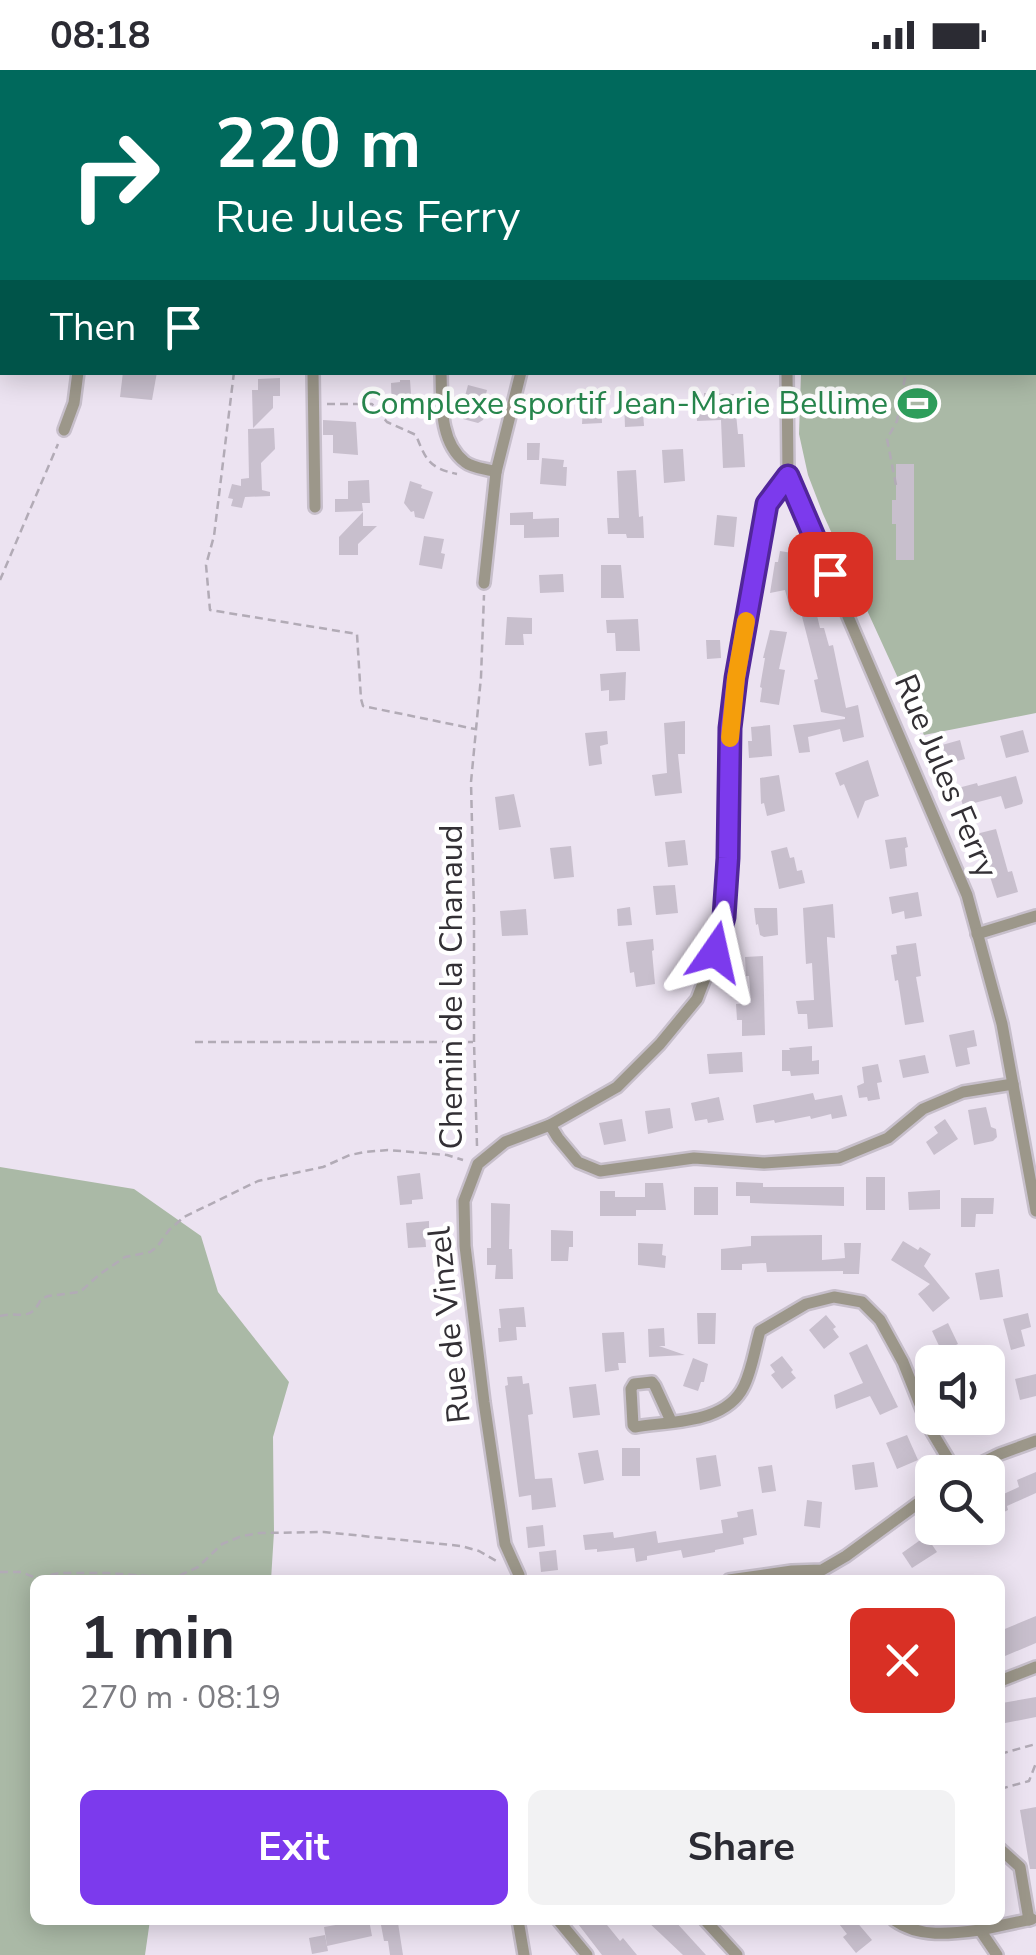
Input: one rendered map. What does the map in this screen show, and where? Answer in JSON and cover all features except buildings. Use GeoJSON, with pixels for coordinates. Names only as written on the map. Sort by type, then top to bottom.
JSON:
{"type":"FeatureCollection","features":[{"type":"Feature","properties":{"kind":"street"},"geometry":{"type":"LineString","coordinates":[[64,430],[74,403],[78,375]]}},
{"type":"Feature","properties":{"kind":"street"},"geometry":{"type":"LineString","coordinates":[[313,375],[315,507]]}},
{"type":"Feature","properties":{"kind":"street"},"geometry":{"type":"LineString","coordinates":[[440,375],[443,424],[450,442],[466,463],[496,472]]}},
{"type":"Feature","properties":{"kind":"street"},"geometry":{"type":"LineString","coordinates":[[484,583],[496,472],[520,375]]}},
{"type":"Feature","properties":{"kind":"street","name":"Rue Jules Ferry"},"geometry":{"type":"LineString","coordinates":[[787,375],[788,476],[967,895],[1002,1024],[1036,1212]]}},
{"type":"Feature","properties":{"kind":"street"},"geometry":{"type":"LineString","coordinates":[[478,1164],[506,1142],[550,1125],[617,1086],[660,1044],[697,999],[724,917],[730,728],[736,678],[767,504],[788,476]]}},
{"type":"Feature","properties":{"kind":"street"},"geometry":{"type":"LineString","coordinates":[[977,934],[1036,916]]}},
{"type":"Feature","properties":{"kind":"street"},"geometry":{"type":"LineString","coordinates":[[550,1125],[578,1162],[600,1171],[694,1158],[764,1163],[839,1158],[888,1138],[923,1110],[963,1092],[1013,1084]]}},
{"type":"Feature","properties":{"kind":"street","name":"Rue de Vinzel"},"geometry":{"type":"LineString","coordinates":[[478,1164],[464,1201],[465,1246],[506,1544],[521,1575]]}},
{"type":"Feature","properties":{"kind":"street"},"geometry":{"type":"LineString","coordinates":[[671,1421],[652,1382],[634,1384],[631,1389],[635,1427],[704,1416],[726,1408],[744,1387],[760,1331],[806,1304],[834,1296],[862,1302],[880,1320],[903,1362],[928,1427],[947,1455]]}},
{"type":"Feature","properties":{"kind":"street"},"geometry":{"type":"LineString","coordinates":[[998,1455],[1036,1441]]}},
{"type":"Feature","properties":{"kind":"street"},"geometry":{"type":"LineString","coordinates":[[764,1575],[792,1571],[823,1575],[915,1505]]}},
{"type":"Feature","properties":{"kind":"street"},"geometry":{"type":"LineString","coordinates":[[1005,1680],[1036,1667]]}},
{"type":"Feature","properties":{"kind":"street"},"geometry":{"type":"LineString","coordinates":[[1005,1853],[1020,1866],[1032,1919],[1005,1925]]}},
{"type":"Feature","properties":{"kind":"street"},"geometry":{"type":"LineString","coordinates":[[521,1925],[524,1955]]}},
{"type":"Feature","properties":{"kind":"street"},"geometry":{"type":"LineString","coordinates":[[562,1925],[587,1955]]}},
{"type":"Feature","properties":{"kind":"street"},"geometry":{"type":"LineString","coordinates":[[710,1925],[737,1955]]}},
{"type":"Feature","properties":{"kind":"street"},"geometry":{"type":"LineString","coordinates":[[901,1925],[924,1933],[956,1934],[1004,1925]]}},
{"type":"Feature","properties":{"kind":"street"},"geometry":{"type":"LineString","coordinates":[[980,1930],[997,1955]]}},
{"type":"Feature","properties":{"kind":"path"},"geometry":{"type":"LineString","coordinates":[[234,375],[214,536],[206,565],[210,610],[357,634],[363,706],[476,729]]}},
{"type":"Feature","properties":{"kind":"path"},"geometry":{"type":"LineString","coordinates":[[896,485],[887,439],[896,421],[905,375]]}},
{"type":"Feature","properties":{"kind":"path"},"geometry":{"type":"LineString","coordinates":[[313,404],[372,404],[387,422],[416,436],[423,455],[436,469],[461,475]]}},
{"type":"Feature","properties":{"kind":"path"},"geometry":{"type":"LineString","coordinates":[[0,580],[64,430]]}},
{"type":"Feature","properties":{"kind":"path","name":"Chemin de la Chanaud"},"geometry":{"type":"LineString","coordinates":[[0,1316],[30,1315],[40,1299],[80,1292],[125,1257],[157,1247],[184,1217],[258,1181],[324,1167],[365,1152],[388,1150],[447,1155],[478,1164],[471,782],[481,676],[484,583]]}},
{"type":"Feature","properties":{"kind":"path"},"geometry":{"type":"LineString","coordinates":[[195,1042],[474,1042]]}},
{"type":"Feature","properties":{"kind":"path"},"geometry":{"type":"LineString","coordinates":[[181,1575],[198,1568],[222,1544],[242,1536],[324,1532],[461,1546],[480,1551],[517,1575]]}},
{"type":"Feature","properties":{"kind":"path"},"geometry":{"type":"LineString","coordinates":[[0,1572],[30,1576]]}},
{"type":"Feature","properties":{"kind":"path"},"geometry":{"type":"LineString","coordinates":[[50,1575],[141,1575]]}},
{"type":"Feature","properties":{"kind":"path"},"geometry":{"type":"LineString","coordinates":[[1005,1753],[1036,1744]]}},
{"type":"Feature","properties":{"kind":"path"},"geometry":{"type":"LineString","coordinates":[[1005,1788],[1029,1782],[1036,1764]]}},
{"type":"Feature","properties":{"kind":"green space","name":"Complexe sportif Jean-Marie Bellime"},"geometry":{"type":"Polygon","coordinates":[[[801,375],[1036,375],[1036,713],[924,735],[823,514],[808,475],[799,434],[801,375]]]}},
{"type":"Feature","properties":{"kind":"green space"},"geometry":{"type":"Polygon","coordinates":[[[0,1167],[134,1189],[201,1236],[218,1292],[289,1382],[273,1437],[271,1575],[30,1575],[30,1925],[149,1925],[145,1955],[0,1955],[0,1167]]]}},
{"type":"Feature","properties":{"kind":"slow traffic"},"geometry":{"type":"LineString","coordinates":[[730,738],[746,621]]}},
{"type":"Feature","properties":{"kind":"place","name":"Complexe sportif Jean-Marie Bellime"},"geometry":{"type":"Point","coordinates":[918,403]}},
{"type":"Feature","properties":{"kind":"route"},"geometry":{"type":"LineString","coordinates":[[715,952],[724,917],[730,728],[736,678],[767,504],[788,476],[830,574]]}}]}
